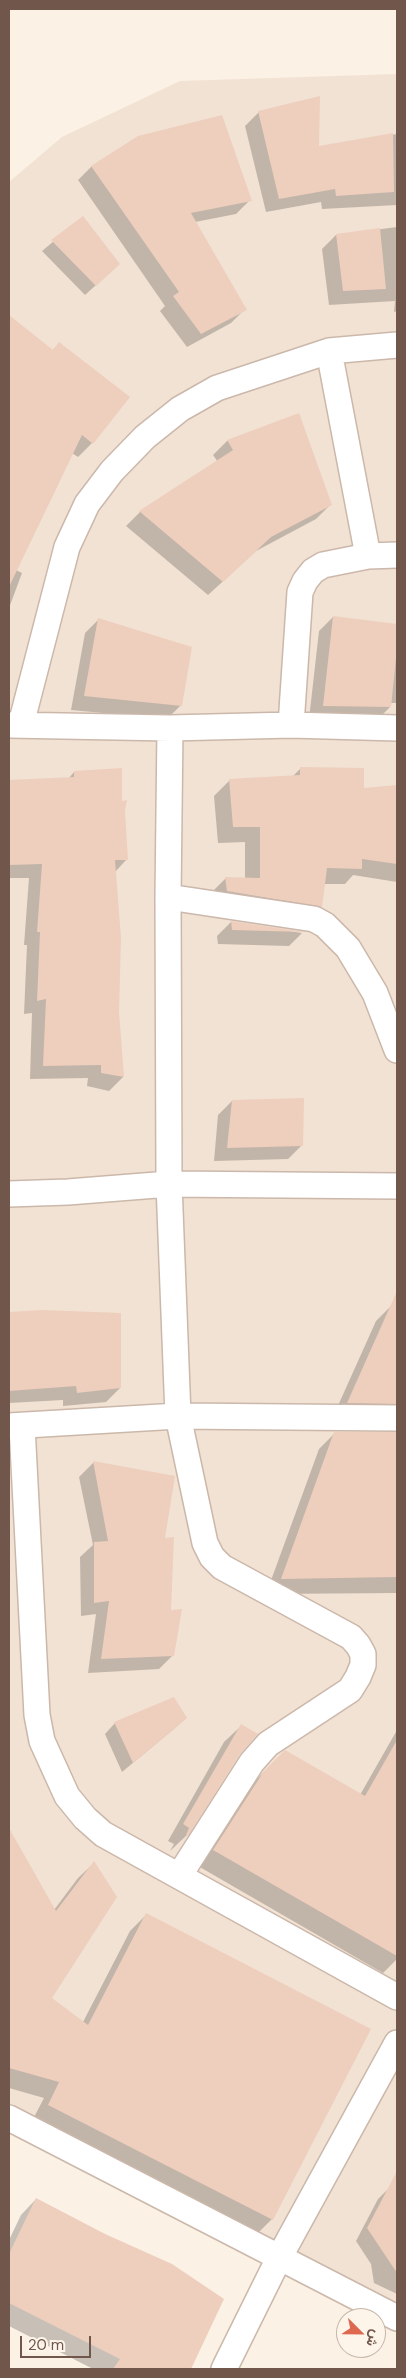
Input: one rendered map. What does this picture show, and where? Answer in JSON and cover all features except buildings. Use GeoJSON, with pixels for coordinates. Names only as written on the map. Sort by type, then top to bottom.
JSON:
{"type":"FeatureCollection","features":[{"type":"Feature","properties":{"kind":"street"},"geometry":{"type":"LineString","coordinates":[[397,345],[329,351],[210,392],[180,409],[146,437],[112,471],[87,504],[67,547],[15,724],[170,728],[291,725],[397,728]]}},
{"type":"Feature","properties":{"kind":"street"},"geometry":{"type":"LineString","coordinates":[[329,351],[368,556]]}},
{"type":"Feature","properties":{"kind":"street"},"geometry":{"type":"LineString","coordinates":[[291,725],[300,592],[313,571],[322,565],[368,556],[397,555]]}},
{"type":"Feature","properties":{"kind":"street"},"geometry":{"type":"LineString","coordinates":[[170,728],[168,897],[169,1184],[178,1416],[205,1543],[212,1557],[229,1571],[351,1637],[358,1644],[363,1654],[363,1665],[350,1690],[268,1744],[252,1762],[179,1876]]}},
{"type":"Feature","properties":{"kind":"street"},"geometry":{"type":"LineString","coordinates":[[168,897],[314,919],[325,925],[348,948],[375,993],[397,1050]]}},
{"type":"Feature","properties":{"kind":"street"},"geometry":{"type":"LineString","coordinates":[[9,1194],[68,1192],[169,1184],[397,1186]]}},
{"type":"Feature","properties":{"kind":"street"},"geometry":{"type":"LineString","coordinates":[[397,1418],[178,1416],[16,1426],[37,1715],[42,1741],[67,1796],[85,1818],[103,1834],[397,1997]]}},
{"type":"Feature","properties":{"kind":"street"},"geometry":{"type":"LineString","coordinates":[[224,2369],[279,2258],[397,2043]]}},
{"type":"Feature","properties":{"kind":"street"},"geometry":{"type":"LineString","coordinates":[[9,2118],[397,2318]]}},
{"type":"Feature","properties":{"kind":"shaded area"},"geometry":{"type":"Polygon","coordinates":[[[397,74],[397,2316],[386,2310],[386,2308],[381,2308],[9,2117],[9,182],[62,137],[180,81],[397,74]]]}}]}
